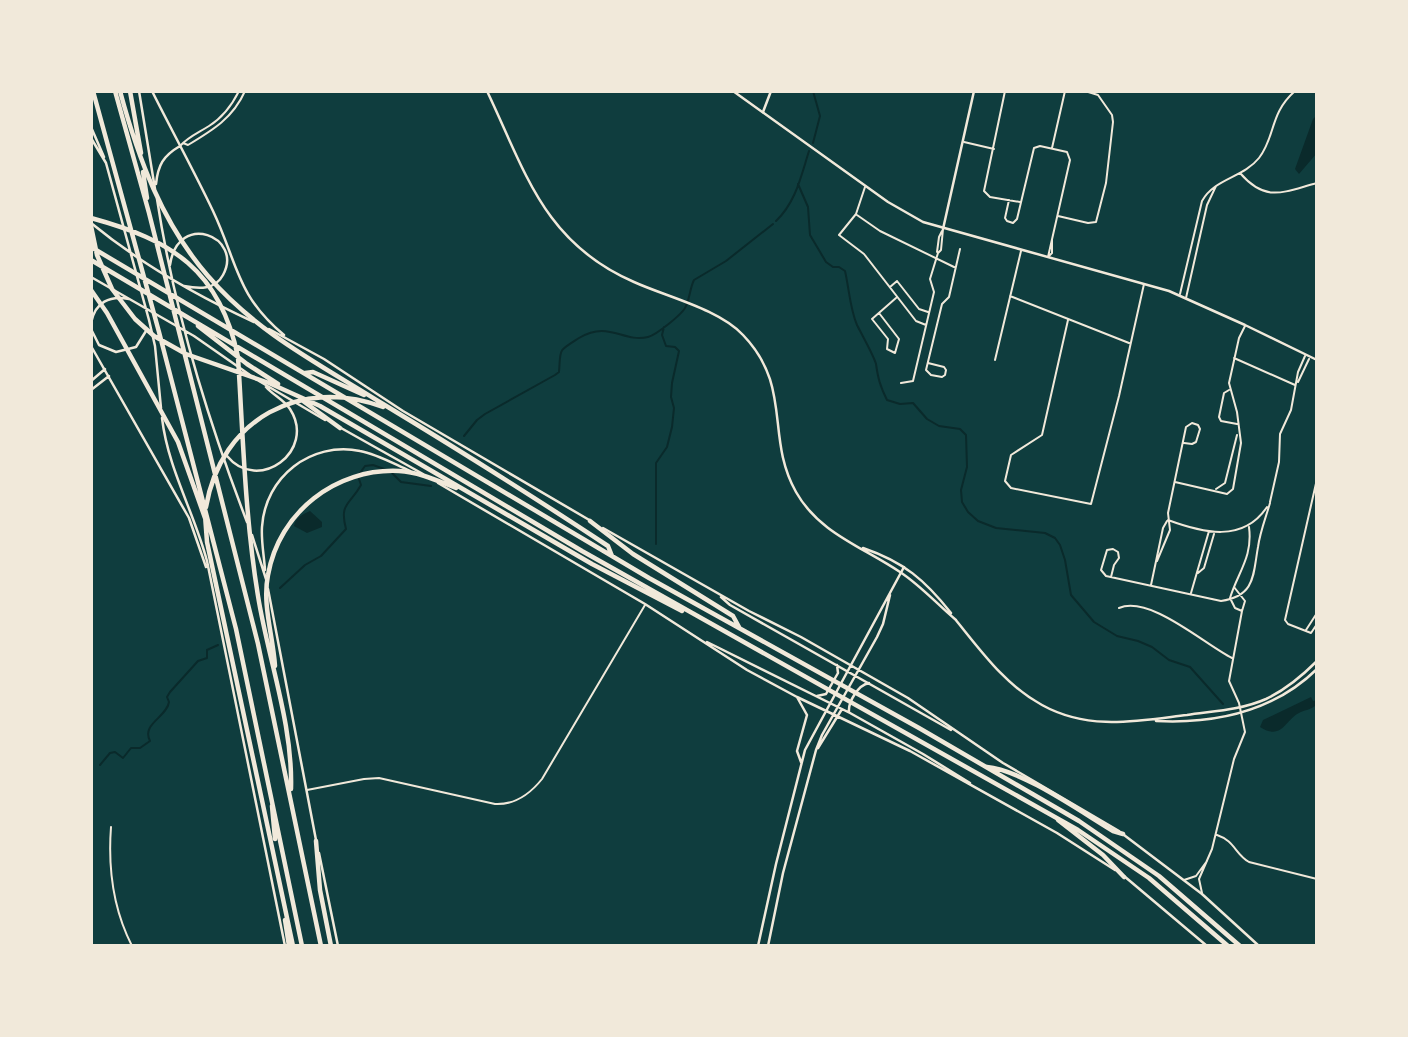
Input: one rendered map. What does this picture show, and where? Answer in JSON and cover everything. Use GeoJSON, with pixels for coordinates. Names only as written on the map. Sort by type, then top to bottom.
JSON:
{"type":"FeatureCollection","features":[{"type":"Feature","properties":{"kind":"highway"},"geometry":{"type":"LineString","coordinates":[[118,91],[137,150],[154,192],[173,227],[206,274],[233,302],[278,340],[392,407],[608,546],[612,556]]}},
{"type":"Feature","properties":{"kind":"highway"},"geometry":{"type":"LineString","coordinates":[[118,91],[261,656],[321,946]]}},
{"type":"Feature","properties":{"kind":"highway"},"geometry":{"type":"LineString","coordinates":[[130,91],[149,213]]}},
{"type":"Feature","properties":{"kind":"highway"},"geometry":{"type":"LineString","coordinates":[[92,92],[215,545],[245,668],[302,946]]}},
{"type":"Feature","properties":{"kind":"highway"},"geometry":{"type":"LineString","coordinates":[[290,797],[291,773],[250,540],[238,357],[228,321],[213,292],[196,271],[160,242],[141,233],[91,222],[97,255],[112,289],[135,319],[154,335],[186,354],[282,388],[320,406],[592,564],[730,635]]}},
{"type":"Feature","properties":{"kind":"highway"},"geometry":{"type":"LineString","coordinates":[[91,247],[612,556],[1079,821],[1188,899],[1240,946]]}},
{"type":"Feature","properties":{"kind":"highway"},"geometry":{"type":"LineString","coordinates":[[91,260],[582,551],[1052,815],[1150,878],[1228,946]]}},
{"type":"Feature","properties":{"kind":"highway"},"geometry":{"type":"LineString","coordinates":[[91,290],[133,359],[183,456],[215,545]]}},
{"type":"Feature","properties":{"kind":"highway"},"geometry":{"type":"LineString","coordinates":[[195,323],[203,332],[247,364],[340,428]]}},
{"type":"Feature","properties":{"kind":"highway"},"geometry":{"type":"LineString","coordinates":[[304,373],[313,372],[392,407]]}},
{"type":"Feature","properties":{"kind":"highway"},"geometry":{"type":"LineString","coordinates":[[289,946],[207,542],[205,525],[208,496],[215,471],[234,442],[252,424],[278,407],[302,399],[337,396],[392,407]]}},
{"type":"Feature","properties":{"kind":"highway"},"geometry":{"type":"LineString","coordinates":[[264,615],[268,575],[278,541],[300,510],[329,487],[362,475],[398,471],[425,476],[473,496]]}},
{"type":"Feature","properties":{"kind":"highway"},"geometry":{"type":"LineString","coordinates":[[590,521],[633,554],[733,616],[740,628]]}},
{"type":"Feature","properties":{"kind":"highway"},"geometry":{"type":"LineString","coordinates":[[985,766],[998,768],[1032,784],[1113,831],[1124,834]]}},
{"type":"Feature","properties":{"kind":"highway"},"geometry":{"type":"LineString","coordinates":[[271,794],[289,946]]}},
{"type":"Feature","properties":{"kind":"highway"},"geometry":{"type":"LineString","coordinates":[[1052,815],[1103,855],[1124,877]]}},
{"type":"Feature","properties":{"kind":"highway"},"geometry":{"type":"LineString","coordinates":[[316,841],[320,890],[331,946]]}},
{"type":"Feature","properties":{"kind":"main road"},"geometry":{"type":"LineString","coordinates":[[139,91],[170,269],[191,352],[219,449],[265,576]]}},
{"type":"Feature","properties":{"kind":"main road"},"geometry":{"type":"LineString","coordinates":[[152,91],[224,236],[243,289],[266,320],[289,340]]}},
{"type":"Feature","properties":{"kind":"main road"},"geometry":{"type":"LineString","coordinates":[[487,91],[534,192],[559,230],[579,250],[600,265],[709,313],[740,331],[761,355],[776,395],[780,447],[793,486],[801,500],[816,519],[901,572],[956,620]]}},
{"type":"Feature","properties":{"kind":"main road"},"geometry":{"type":"LineString","coordinates":[[733,91],[908,214],[943,229],[1144,283],[1179,295],[1317,360]]}},
{"type":"Feature","properties":{"kind":"main road"},"geometry":{"type":"LineString","coordinates":[[763,112],[771,91]]}},
{"type":"Feature","properties":{"kind":"main road"},"geometry":{"type":"LineString","coordinates":[[943,229],[974,91]]}},
{"type":"Feature","properties":{"kind":"main road"},"geometry":{"type":"LineString","coordinates":[[91,127],[106,163],[149,320],[168,453],[200,537],[289,946]]}},
{"type":"Feature","properties":{"kind":"main road"},"geometry":{"type":"LineString","coordinates":[[91,138],[106,163]]}},
{"type":"Feature","properties":{"kind":"main road"},"geometry":{"type":"LineString","coordinates":[[156,191],[160,163],[168,153],[181,145]]}},
{"type":"Feature","properties":{"kind":"main road"},"geometry":{"type":"LineString","coordinates":[[91,222],[128,252],[181,286],[289,340],[392,407],[714,592],[886,684],[925,708],[963,737]]}},
{"type":"Feature","properties":{"kind":"main road"},"geometry":{"type":"LineString","coordinates":[[169,260],[181,241],[197,233],[215,238],[226,253],[225,272],[216,283],[200,289],[181,286]]}},
{"type":"Feature","properties":{"kind":"main road"},"geometry":{"type":"LineString","coordinates":[[91,277],[194,336],[263,384],[645,604],[747,670],[797,698],[887,739],[1057,833],[1124,877],[1207,946]]}},
{"type":"Feature","properties":{"kind":"main road"},"geometry":{"type":"LineString","coordinates":[[91,323],[94,312],[106,300],[113,297],[133,299]]}},
{"type":"Feature","properties":{"kind":"main road"},"geometry":{"type":"LineString","coordinates":[[91,329],[99,345],[110,351],[122,352],[136,347],[149,326]]}},
{"type":"Feature","properties":{"kind":"main road"},"geometry":{"type":"LineString","coordinates":[[91,345],[189,517],[210,580]]}},
{"type":"Feature","properties":{"kind":"main road"},"geometry":{"type":"LineString","coordinates":[[91,380],[105,369]]}},
{"type":"Feature","properties":{"kind":"main road"},"geometry":{"type":"LineString","coordinates":[[91,390],[109,376]]}},
{"type":"Feature","properties":{"kind":"main road"},"geometry":{"type":"LineString","coordinates":[[219,449],[236,465],[258,471],[281,464],[292,451],[297,436],[294,417],[284,402],[263,384]]}},
{"type":"Feature","properties":{"kind":"main road"},"geometry":{"type":"LineString","coordinates":[[338,946],[265,576],[261,536],[266,505],[283,475],[303,459],[332,450],[361,451],[439,483]]}},
{"type":"Feature","properties":{"kind":"main road"},"geometry":{"type":"LineString","coordinates":[[850,542],[904,566],[928,586],[1011,684],[1042,705],[1064,715],[1093,722],[1120,723],[1241,707],[1277,693],[1317,661]]}},
{"type":"Feature","properties":{"kind":"main road"},"geometry":{"type":"LineString","coordinates":[[758,946],[805,750],[904,566]]}},
{"type":"Feature","properties":{"kind":"main road"},"geometry":{"type":"LineString","coordinates":[[768,946],[816,750],[877,637],[892,586]]}},
{"type":"Feature","properties":{"kind":"main road"},"geometry":{"type":"LineString","coordinates":[[714,592],[730,605],[910,706],[1124,834],[1202,894],[1259,946]]}},
{"type":"Feature","properties":{"kind":"main road"},"geometry":{"type":"LineString","coordinates":[[698,638],[850,713],[964,778],[976,788]]}},
{"type":"Feature","properties":{"kind":"main road"},"geometry":{"type":"LineString","coordinates":[[817,696],[826,694],[838,673],[837,665]]}},
{"type":"Feature","properties":{"kind":"main road"},"geometry":{"type":"LineString","coordinates":[[1151,721],[1183,722],[1242,713],[1280,698],[1317,669]]}},
{"type":"Feature","properties":{"kind":"main road"},"geometry":{"type":"LineString","coordinates":[[850,713],[849,707],[860,687],[869,683]]}},
{"type":"Feature","properties":{"kind":"main road"},"geometry":{"type":"LineString","coordinates":[[797,698],[807,715],[797,751],[801,762]]}},
{"type":"Feature","properties":{"kind":"main road"},"geometry":{"type":"LineString","coordinates":[[786,822],[796,824]]}},
{"type":"Feature","properties":{"kind":"main road"},"geometry":{"type":"LineString","coordinates":[[1198,944],[1201,940]]}},
{"type":"Feature","properties":{"kind":"street"},"geometry":{"type":"LineString","coordinates":[[181,145],[185,139],[218,120],[239,91]]}},
{"type":"Feature","properties":{"kind":"street"},"geometry":{"type":"LineString","coordinates":[[181,145],[188,145],[224,122],[245,91]]}},
{"type":"Feature","properties":{"kind":"street"},"geometry":{"type":"LineString","coordinates":[[1005,91],[984,191],[985,194],[1021,202]]}},
{"type":"Feature","properties":{"kind":"street"},"geometry":{"type":"LineString","coordinates":[[1052,149],[1065,91]]}},
{"type":"Feature","properties":{"kind":"street"},"geometry":{"type":"LineString","coordinates":[[1057,216],[1093,224],[1096,222],[1106,183],[1112,116],[1098,95],[1085,91]]}},
{"type":"Feature","properties":{"kind":"street"},"geometry":{"type":"LineString","coordinates":[[1288,91],[1291,95]]}},
{"type":"Feature","properties":{"kind":"street"},"geometry":{"type":"LineString","coordinates":[[1179,295],[1202,201],[1210,189],[1250,167],[1262,153],[1276,114],[1295,91]]}},
{"type":"Feature","properties":{"kind":"street"},"geometry":{"type":"LineString","coordinates":[[964,142],[994,149]]}},
{"type":"Feature","properties":{"kind":"street"},"geometry":{"type":"LineString","coordinates":[[1009,200],[1005,218],[1013,223],[1017,219],[1034,148],[1040,146],[1067,152],[1069,156],[1048,257]]}},
{"type":"Feature","properties":{"kind":"street"},"geometry":{"type":"LineString","coordinates":[[1240,173],[1251,185],[1268,193],[1285,192],[1317,183]]}},
{"type":"Feature","properties":{"kind":"street"},"geometry":{"type":"LineString","coordinates":[[1186,298],[1207,205],[1216,185]]}},
{"type":"Feature","properties":{"kind":"street"},"geometry":{"type":"LineString","coordinates":[[866,187],[856,214],[839,235],[864,254],[916,321],[926,325]]}},
{"type":"Feature","properties":{"kind":"street"},"geometry":{"type":"LineString","coordinates":[[856,214],[880,231],[955,268]]}},
{"type":"Feature","properties":{"kind":"street"},"geometry":{"type":"LineString","coordinates":[[901,383],[913,381],[934,292],[930,279],[943,229]]}},
{"type":"Feature","properties":{"kind":"street"},"geometry":{"type":"LineString","coordinates":[[928,363],[944,367],[947,370],[945,375],[931,375],[926,370],[942,304],[949,297],[960,248]]}},
{"type":"Feature","properties":{"kind":"street"},"geometry":{"type":"LineString","coordinates":[[995,360],[1021,250]]}},
{"type":"Feature","properties":{"kind":"street"},"geometry":{"type":"LineString","coordinates":[[889,288],[897,281],[919,309],[929,312]]}},
{"type":"Feature","properties":{"kind":"street"},"geometry":{"type":"LineString","coordinates":[[1068,320],[1042,435],[1011,455],[1004,477],[1010,488],[1088,504],[1093,503],[1144,283]]}},
{"type":"Feature","properties":{"kind":"street"},"geometry":{"type":"LineString","coordinates":[[1010,296],[1129,343]]}},
{"type":"Feature","properties":{"kind":"street"},"geometry":{"type":"LineString","coordinates":[[879,313],[899,339],[895,353],[887,349],[888,339],[872,319],[897,297]]}},
{"type":"Feature","properties":{"kind":"street"},"geometry":{"type":"LineString","coordinates":[[1215,489],[1225,483],[1238,433],[1237,412],[1229,378],[1245,325]]}},
{"type":"Feature","properties":{"kind":"street"},"geometry":{"type":"LineString","coordinates":[[1111,577],[1119,558],[1118,552],[1113,549],[1106,552],[1101,570],[1103,574],[1111,577],[1221,601],[1241,595],[1250,586],[1279,462],[1280,434],[1291,410],[1298,372],[1306,355]]}},
{"type":"Feature","properties":{"kind":"street"},"geometry":{"type":"LineString","coordinates":[[1297,384],[1310,357]]}},
{"type":"Feature","properties":{"kind":"street"},"geometry":{"type":"LineString","coordinates":[[1234,358],[1297,384]]}},
{"type":"Feature","properties":{"kind":"street"},"geometry":{"type":"LineString","coordinates":[[917,365],[927,367]]}},
{"type":"Feature","properties":{"kind":"street"},"geometry":{"type":"LineString","coordinates":[[1230,389],[1224,394],[1219,417],[1222,421],[1238,425]]}},
{"type":"Feature","properties":{"kind":"street"},"geometry":{"type":"LineString","coordinates":[[1151,585],[1163,528],[1168,520],[1187,425],[1198,425],[1200,429],[1196,442],[1184,443]]}},
{"type":"Feature","properties":{"kind":"street"},"geometry":{"type":"LineString","coordinates":[[1175,482],[1215,489],[1227,494],[1233,489],[1240,458],[1241,443],[1238,433]]}},
{"type":"Feature","properties":{"kind":"street"},"geometry":{"type":"LineString","coordinates":[[1317,479],[1285,620],[1288,624],[1311,633],[1317,624]]}},
{"type":"Feature","properties":{"kind":"street"},"geometry":{"type":"LineString","coordinates":[[1168,520],[1230,532],[1249,526],[1262,515],[1270,503]]}},
{"type":"Feature","properties":{"kind":"street"},"geometry":{"type":"LineString","coordinates":[[1157,561],[1170,530],[1168,520]]}},
{"type":"Feature","properties":{"kind":"street"},"geometry":{"type":"LineString","coordinates":[[1230,600],[1247,559],[1249,526]]}},
{"type":"Feature","properties":{"kind":"street"},"geometry":{"type":"LineString","coordinates":[[1191,594],[1209,530]]}},
{"type":"Feature","properties":{"kind":"street"},"geometry":{"type":"LineString","coordinates":[[1197,574],[1204,568],[1214,531]]}},
{"type":"Feature","properties":{"kind":"street"},"geometry":{"type":"LineString","coordinates":[[1202,894],[1199,879],[1216,835],[1234,759],[1244,736],[1241,707],[1229,681],[1245,604],[1234,587]]}},
{"type":"Feature","properties":{"kind":"street"},"geometry":{"type":"LineString","coordinates":[[1230,600],[1242,611]]}},
{"type":"Feature","properties":{"kind":"street"},"geometry":{"type":"LineString","coordinates":[[306,790],[374,778],[489,803],[505,804],[525,796],[542,779],[645,604]]}},
{"type":"Feature","properties":{"kind":"street"},"geometry":{"type":"LineString","coordinates":[[1119,608],[1128,604],[1157,611],[1233,658]]}},
{"type":"Feature","properties":{"kind":"street"},"geometry":{"type":"LineString","coordinates":[[1306,631],[1317,613]]}},
{"type":"Feature","properties":{"kind":"street"},"geometry":{"type":"LineString","coordinates":[[111,827],[113,888],[120,917],[132,946]]}},
{"type":"Feature","properties":{"kind":"street"},"geometry":{"type":"LineString","coordinates":[[1216,835],[1230,840],[1243,859],[1249,862],[1317,879]]}},
{"type":"Feature","properties":{"kind":"street"},"geometry":{"type":"LineString","coordinates":[[1184,880],[1196,876],[1208,860]]}},
{"type":"Feature","properties":{"kind":"water"},"geometry":{"type":"Polygon","coordinates":[[[1317,115],[1317,153],[1299,174],[1295,169],[1313,119],[1317,115]]]}},
{"type":"Feature","properties":{"kind":"water"},"geometry":{"type":"Polygon","coordinates":[[[310,511],[322,522],[322,527],[307,533],[294,526],[302,515],[310,511]]]}},
{"type":"Feature","properties":{"kind":"water"},"geometry":{"type":"Polygon","coordinates":[[[1311,697],[1313,701],[1317,700],[1315,706],[1294,716],[1278,731],[1267,731],[1260,727],[1263,720],[1311,697]]]}},
{"type":"Feature","properties":{"kind":"waterway"},"geometry":{"type":"LineString","coordinates":[[813,91],[820,116],[813,143]]}},
{"type":"Feature","properties":{"kind":"waterway"},"geometry":{"type":"LineString","coordinates":[[776,221],[793,197],[809,151]]}},
{"type":"Feature","properties":{"kind":"waterway"},"geometry":{"type":"LineString","coordinates":[[798,184],[808,207],[810,235],[826,262],[845,271],[855,319],[875,360],[887,400],[900,404],[913,403],[927,419],[939,426],[960,429],[966,435],[967,467],[961,490],[962,502],[968,512],[978,521],[996,528],[1045,533],[1055,538],[1065,560],[1071,595],[1094,622],[1117,636],[1138,641],[1152,647],[1169,660],[1190,667],[1223,704]]}},
{"type":"Feature","properties":{"kind":"waterway"},"geometry":{"type":"LineString","coordinates":[[464,436],[485,414],[559,372],[562,351],[579,338],[599,331],[648,337],[663,328],[684,310],[694,280],[726,261],[773,224]]}},
{"type":"Feature","properties":{"kind":"waterway"},"geometry":{"type":"LineString","coordinates":[[656,544],[656,463],[667,447],[672,427],[672,383],[679,351],[675,347],[666,346],[662,335],[664,327]]}},
{"type":"Feature","properties":{"kind":"waterway"},"geometry":{"type":"LineString","coordinates":[[360,473],[365,466],[373,465],[387,470]]}},
{"type":"Feature","properties":{"kind":"waterway"},"geometry":{"type":"LineString","coordinates":[[392,473],[401,482],[431,486]]}},
{"type":"Feature","properties":{"kind":"waterway"},"geometry":{"type":"LineString","coordinates":[[280,588],[305,565],[321,556],[346,529],[345,509],[361,485],[359,479]]}},
{"type":"Feature","properties":{"kind":"waterway"},"geometry":{"type":"LineString","coordinates":[[100,765],[110,753],[115,752],[123,758],[131,748],[140,748],[150,741],[149,730],[167,707],[170,692],[198,661],[207,658],[207,650],[218,645]]}}]}
